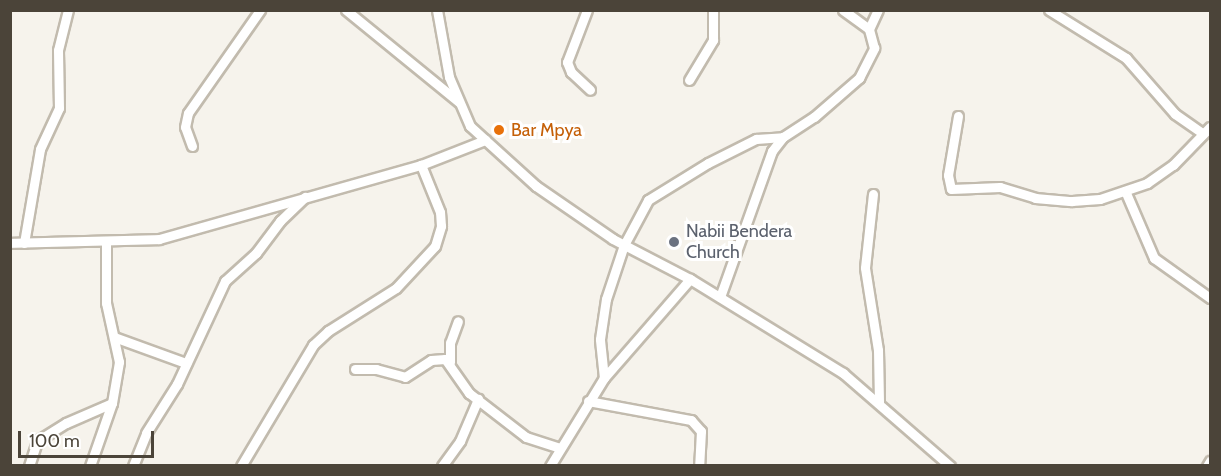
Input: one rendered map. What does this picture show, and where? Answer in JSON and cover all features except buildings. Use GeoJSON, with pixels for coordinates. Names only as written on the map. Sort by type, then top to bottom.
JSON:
{"type":"FeatureCollection","features":[{"type":"Feature","properties":{"kind":"street"},"geometry":{"type":"LineString","coordinates":[[24,243],[40,149],[59,108],[58,50],[68,10]]}},
{"type":"Feature","properties":{"kind":"street"},"geometry":{"type":"LineString","coordinates":[[192,146],[185,127],[188,113],[260,10]]}},
{"type":"Feature","properties":{"kind":"street"},"geometry":{"type":"LineString","coordinates":[[345,10],[459,102]]}},
{"type":"Feature","properties":{"kind":"street"},"geometry":{"type":"LineString","coordinates":[[437,10],[449,77],[470,126],[569,212],[624,245],[690,279],[843,373],[950,465]]}},
{"type":"Feature","properties":{"kind":"street"},"geometry":{"type":"LineString","coordinates":[[587,10],[567,62],[571,72],[590,90]]}},
{"type":"Feature","properties":{"kind":"street"},"geometry":{"type":"LineString","coordinates":[[689,80],[713,40],[713,10]]}},
{"type":"Feature","properties":{"kind":"street"},"geometry":{"type":"LineString","coordinates":[[843,10],[869,28]]}},
{"type":"Feature","properties":{"kind":"street"},"geometry":{"type":"LineString","coordinates":[[720,297],[772,151],[783,136],[814,117],[859,78],[874,48],[869,28],[878,10]]}},
{"type":"Feature","properties":{"kind":"street"},"geometry":{"type":"LineString","coordinates":[[1049,10],[1126,58],[1175,114],[1202,133]]}},
{"type":"Feature","properties":{"kind":"street"},"geometry":{"type":"LineString","coordinates":[[958,116],[948,175],[951,189],[1000,187],[1035,198],[1072,201],[1126,193],[1173,165],[1210,127]]}},
{"type":"Feature","properties":{"kind":"street"},"geometry":{"type":"LineString","coordinates":[[604,378],[600,339],[606,299],[624,245],[637,217],[659,192],[756,139],[783,136]]}},
{"type":"Feature","properties":{"kind":"street"},"geometry":{"type":"LineString","coordinates":[[10,243],[106,242],[168,237],[307,195],[421,165],[486,140]]}},
{"type":"Feature","properties":{"kind":"street"},"geometry":{"type":"LineString","coordinates":[[241,465],[313,345],[328,331],[396,288],[435,246],[441,226],[440,212],[421,165]]}},
{"type":"Feature","properties":{"kind":"street"},"geometry":{"type":"LineString","coordinates":[[1126,193],[1154,258],[1210,298]]}},
{"type":"Feature","properties":{"kind":"street"},"geometry":{"type":"LineString","coordinates":[[873,194],[865,268],[878,350],[879,402]]}},
{"type":"Feature","properties":{"kind":"street"},"geometry":{"type":"LineString","coordinates":[[133,465],[225,281],[256,253],[280,221],[307,195]]}},
{"type":"Feature","properties":{"kind":"street"},"geometry":{"type":"LineString","coordinates":[[90,465],[112,403],[119,362],[105,292],[106,242]]}},
{"type":"Feature","properties":{"kind":"street"},"geometry":{"type":"LineString","coordinates":[[552,465],[559,448],[604,378],[690,279]]}},
{"type":"Feature","properties":{"kind":"street"},"geometry":{"type":"LineString","coordinates":[[458,321],[450,343],[450,362],[459,381],[526,437],[559,448]]}},
{"type":"Feature","properties":{"kind":"street"},"geometry":{"type":"LineString","coordinates":[[114,337],[186,363]]}},
{"type":"Feature","properties":{"kind":"street"},"geometry":{"type":"LineString","coordinates":[[355,369],[376,369],[405,377],[431,360],[450,362]]}},
{"type":"Feature","properties":{"kind":"street"},"geometry":{"type":"LineString","coordinates":[[442,465],[460,441],[478,399]]}},
{"type":"Feature","properties":{"kind":"street"},"geometry":{"type":"LineString","coordinates":[[588,401],[691,420],[701,431],[699,465]]}},
{"type":"Feature","properties":{"kind":"street"},"geometry":{"type":"LineString","coordinates":[[29,465],[32,451],[42,437],[112,403]]}},
{"type":"Feature","properties":{"kind":"street"},"geometry":{"type":"LineString","coordinates":[[1207,465],[1210,461]]}},
{"type":"Feature","properties":{"kind":"place","name":"Bar Mpya"},"geometry":{"type":"Point","coordinates":[499,130]}},
{"type":"Feature","properties":{"kind":"place","name":"Nabii Bendera Church"},"geometry":{"type":"Point","coordinates":[674,242]}}]}
